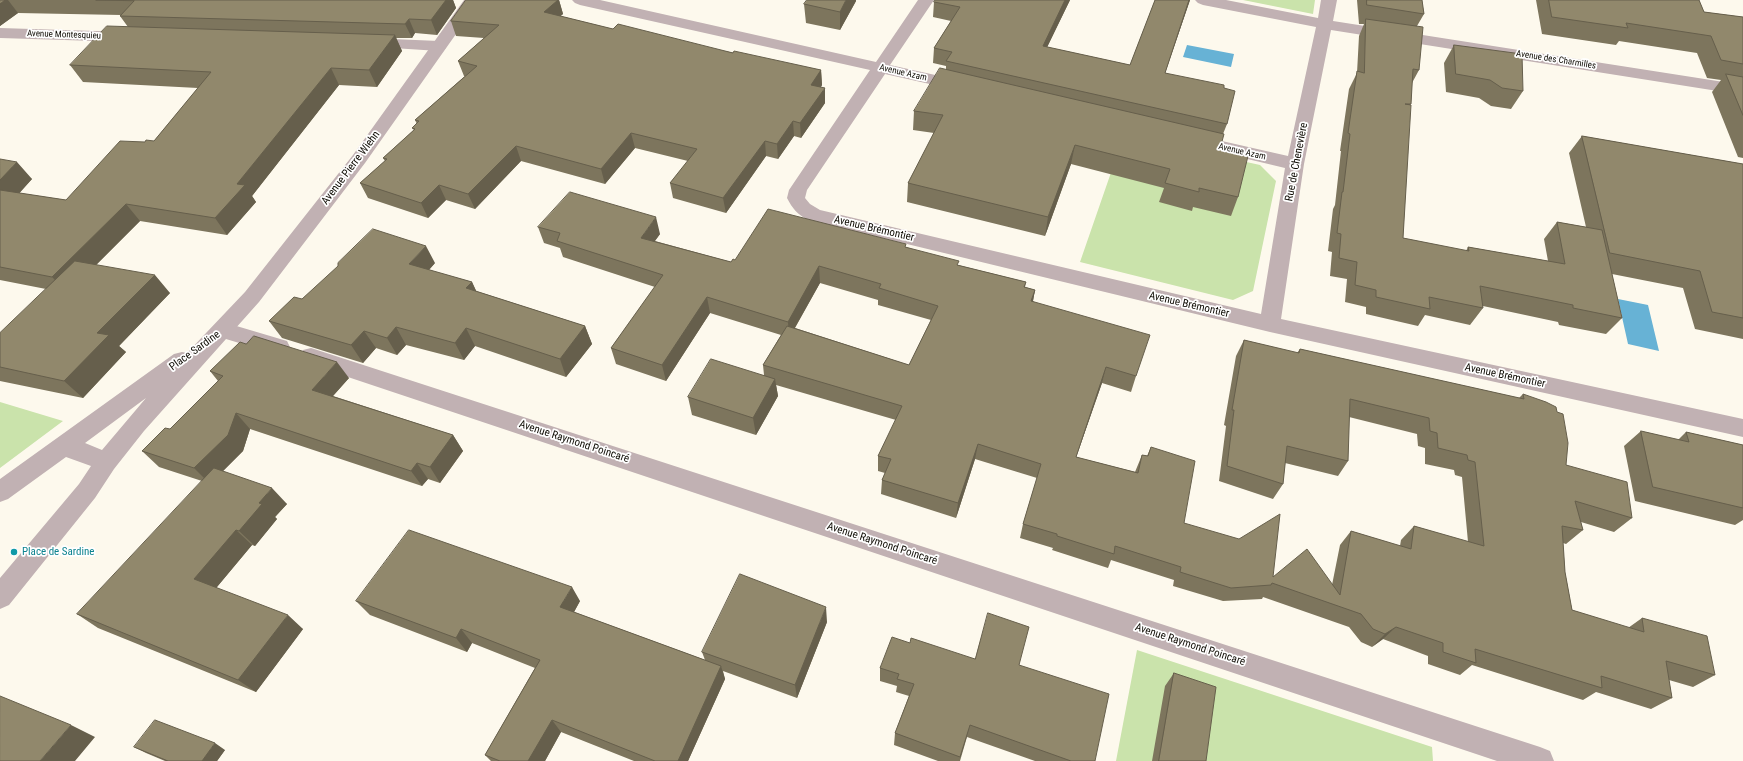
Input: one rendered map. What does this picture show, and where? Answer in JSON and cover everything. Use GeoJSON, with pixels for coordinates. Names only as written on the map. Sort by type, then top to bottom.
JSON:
{"type":"FeatureCollection","features":[{"type":"Feature","properties":{"kind":"street","name":"Avenue Pierre Wiehn"},"geometry":{"type":"LineString","coordinates":[[223,330],[252,297],[359,158],[472,0]]}},
{"type":"Feature","properties":{"kind":"street","name":"Avenue Azam"},"geometry":{"type":"LineString","coordinates":[[580,0],[979,90]]}},
{"type":"Feature","properties":{"kind":"street"},"geometry":{"type":"LineString","coordinates":[[880,67],[926,0]]}},
{"type":"Feature","properties":{"kind":"street","name":"Avenue des Charmilles"},"geometry":{"type":"LineString","coordinates":[[1203,0],[1325,24],[1743,90]]}},
{"type":"Feature","properties":{"kind":"street","name":"Rue de Chenevière"},"geometry":{"type":"LineString","coordinates":[[1270,324],[1295,164],[1329,0]]}},
{"type":"Feature","properties":{"kind":"street","name":"Avenue Montesquieu"},"geometry":{"type":"LineString","coordinates":[[0,33],[146,37]]}},
{"type":"Feature","properties":{"kind":"street"},"geometry":{"type":"LineString","coordinates":[[351,42],[439,46]]}},
{"type":"Feature","properties":{"kind":"street","name":"Avenue Brémontier"},"geometry":{"type":"LineString","coordinates":[[880,67],[798,190],[796,198],[799,204],[806,211],[823,217],[1270,324],[1743,428]]}},
{"type":"Feature","properties":{"kind":"street","name":"Avenue Azam"},"geometry":{"type":"LineString","coordinates":[[1172,136],[1295,164]]}},
{"type":"Feature","properties":{"kind":"street","name":"Place Sardine"},"geometry":{"type":"LineString","coordinates":[[0,492],[223,330]]}},
{"type":"Feature","properties":{"kind":"street","name":"Place Sardine"},"geometry":{"type":"LineString","coordinates":[[0,597],[87,491],[106,462],[136,424],[223,330]]}},
{"type":"Feature","properties":{"kind":"street","name":"Avenue Raymond Poincaré"},"geometry":{"type":"LineString","coordinates":[[223,330],[344,366],[1540,761]]}},
{"type":"Feature","properties":{"kind":"street"},"geometry":{"type":"LineString","coordinates":[[63,446],[86,453],[106,462]]}},
{"type":"Feature","properties":{"kind":"green space"},"geometry":{"type":"Polygon","coordinates":[[[1243,0],[1315,0],[1313,14],[1243,0]]]}},
{"type":"Feature","properties":{"kind":"green space"},"geometry":{"type":"Polygon","coordinates":[[[1124,135],[1260,165],[1276,181],[1253,291],[1233,300],[1080,262],[1124,135]]]}},
{"type":"Feature","properties":{"kind":"green space"},"geometry":{"type":"Polygon","coordinates":[[[0,402],[63,421],[0,468],[0,402]]]}},
{"type":"Feature","properties":{"kind":"green space"},"geometry":{"type":"Polygon","coordinates":[[[1137,650],[1432,747],[1433,761],[1116,761],[1137,650]]]}},
{"type":"Feature","properties":{"kind":"water"},"geometry":{"type":"Polygon","coordinates":[[[1187,45],[1234,54],[1231,67],[1183,57],[1187,45]]]}},
{"type":"Feature","properties":{"kind":"water"},"geometry":{"type":"Polygon","coordinates":[[[1618,299],[1648,305],[1659,351],[1628,344],[1618,299]]]}},
{"type":"Feature","properties":{"kind":"building"},"geometry":{"type":"Polygon","coordinates":[[[96,0],[446,0],[431,20],[409,19],[405,24],[120,16],[134,1],[96,0]]]}},
{"type":"Feature","properties":{"kind":"building"},"geometry":{"type":"Polygon","coordinates":[[[466,0],[558,0],[544,12],[613,29],[618,24],[733,53],[734,51],[821,70],[811,85],[825,88],[800,123],[793,121],[777,144],[765,141],[723,198],[670,183],[697,149],[631,133],[601,169],[516,146],[468,194],[439,185],[421,203],[360,183],[387,159],[383,158],[415,129],[412,128],[419,121],[415,120],[477,66],[458,61],[499,25],[451,21],[466,0]]]}},
{"type":"Feature","properties":{"kind":"building"},"geometry":{"type":"Polygon","coordinates":[[[807,0],[846,0],[840,12],[804,4],[807,0]]]}},
{"type":"Feature","properties":{"kind":"building"},"geometry":{"type":"Polygon","coordinates":[[[935,0],[1065,0],[1043,46],[1130,65],[1155,0],[1189,0],[1165,73],[1224,85],[1224,88],[1235,91],[1227,124],[946,61],[952,52],[934,48],[960,7],[934,2],[935,0]]]}},
{"type":"Feature","properties":{"kind":"building"},"geometry":{"type":"Polygon","coordinates":[[[1367,0],[1422,0],[1424,14],[1367,5],[1367,0]]]}},
{"type":"Feature","properties":{"kind":"building"},"geometry":{"type":"Polygon","coordinates":[[[1549,0],[1699,0],[1704,12],[1743,17],[1743,64],[1721,60],[1711,36],[1626,23],[1628,28],[1552,17],[1549,0]]]}},
{"type":"Feature","properties":{"kind":"building"},"geometry":{"type":"Polygon","coordinates":[[[1366,19],[1423,27],[1419,70],[1413,69],[1411,104],[1405,104],[1411,105],[1403,238],[1469,251],[1468,247],[1565,264],[1557,222],[1602,230],[1622,318],[1573,308],[1573,305],[1480,286],[1483,308],[1429,297],[1430,309],[1376,297],[1376,290],[1355,285],[1357,262],[1339,258],[1341,234],[1337,233],[1350,134],[1348,133],[1357,71],[1364,73],[1366,19]]]}},
{"type":"Feature","properties":{"kind":"building"},"geometry":{"type":"Polygon","coordinates":[[[107,26],[395,35],[369,70],[331,68],[237,184],[245,185],[215,218],[126,204],[52,277],[0,267],[0,190],[66,200],[120,141],[154,141],[211,72],[70,65],[107,26]]]}},
{"type":"Feature","properties":{"kind":"building"},"geometry":{"type":"Polygon","coordinates":[[[1454,45],[1522,54],[1523,91],[1502,88],[1490,80],[1456,74],[1454,45]]]}},
{"type":"Feature","properties":{"kind":"building"},"geometry":{"type":"Polygon","coordinates":[[[940,68],[1224,134],[1220,149],[1248,156],[1238,197],[1199,188],[1199,192],[1165,183],[1170,169],[1075,145],[1048,217],[908,183],[943,115],[914,111],[940,68]]]}},
{"type":"Feature","properties":{"kind":"building"},"geometry":{"type":"Polygon","coordinates":[[[1726,74],[1743,77],[1743,115],[1726,74]]]}},
{"type":"Feature","properties":{"kind":"building"},"geometry":{"type":"Polygon","coordinates":[[[1582,136],[1743,164],[1743,318],[1712,312],[1700,271],[1610,253],[1582,136]]]}},
{"type":"Feature","properties":{"kind":"building"},"geometry":{"type":"Polygon","coordinates":[[[0,159],[17,162],[0,180],[0,159]]]}},
{"type":"Feature","properties":{"kind":"building"},"geometry":{"type":"Polygon","coordinates":[[[570,192],[656,217],[641,238],[731,262],[733,259],[735,260],[768,209],[906,244],[905,247],[959,261],[957,265],[1026,282],[1024,287],[1035,290],[1031,301],[1150,335],[1136,376],[1106,367],[1076,457],[1138,473],[1142,455],[1148,456],[1151,447],[1195,461],[1184,523],[1239,539],[1280,514],[1273,577],[1307,549],[1340,595],[1351,531],[1411,549],[1414,526],[1484,546],[1475,462],[1468,460],[1467,455],[1438,448],[1437,433],[1430,431],[1429,418],[1350,399],[1348,461],[1287,446],[1283,484],[1227,466],[1234,410],[1232,410],[1244,340],[1299,353],[1300,349],[1524,399],[1523,394],[1546,402],[1556,407],[1557,412],[1563,414],[1568,443],[1566,465],[1627,482],[1632,518],[1575,501],[1583,530],[1562,526],[1565,572],[1572,610],[1644,632],[1642,618],[1707,636],[1715,675],[1666,661],[1672,698],[1601,676],[1602,688],[1475,649],[1476,663],[1443,652],[1443,643],[1396,627],[1385,634],[1373,629],[1361,614],[1272,583],[1271,585],[1231,588],[1180,572],[1181,567],[1115,546],[1114,554],[1023,524],[1041,464],[978,444],[958,503],[882,480],[891,459],[878,456],[902,406],[763,365],[787,326],[909,365],[938,306],[879,288],[881,284],[819,266],[788,322],[707,297],[662,365],[611,348],[663,275],[557,241],[560,233],[538,227],[570,192]]]}},
{"type":"Feature","properties":{"kind":"building"},"geometry":{"type":"Polygon","coordinates":[[[373,229],[426,246],[409,264],[472,282],[466,288],[585,326],[560,359],[466,328],[455,343],[396,327],[387,338],[364,331],[351,345],[269,321],[294,297],[302,299],[338,266],[338,263],[373,229]]]}},
{"type":"Feature","properties":{"kind":"building"},"geometry":{"type":"Polygon","coordinates":[[[75,261],[155,275],[97,333],[109,335],[64,381],[0,367],[0,333],[75,261]]]}},
{"type":"Feature","properties":{"kind":"building"},"geometry":{"type":"Polygon","coordinates":[[[254,336],[337,362],[312,390],[453,435],[430,467],[417,463],[411,471],[236,413],[228,435],[194,468],[142,451],[165,428],[170,429],[223,376],[210,371],[240,342],[246,344],[254,336]]]}},
{"type":"Feature","properties":{"kind":"building"},"geometry":{"type":"Polygon","coordinates":[[[711,359],[775,379],[753,418],[688,397],[711,359]]]}},
{"type":"Feature","properties":{"kind":"building"},"geometry":{"type":"Polygon","coordinates":[[[1641,431],[1689,442],[1686,432],[1743,445],[1743,508],[1653,487],[1641,431]]]}},
{"type":"Feature","properties":{"kind":"building"},"geometry":{"type":"Polygon","coordinates":[[[214,468],[272,488],[259,503],[262,504],[239,531],[236,530],[194,579],[288,615],[238,680],[77,614],[214,468]]]}},
{"type":"Feature","properties":{"kind":"building"},"geometry":{"type":"Polygon","coordinates":[[[409,530],[572,587],[560,607],[721,666],[678,761],[655,761],[552,720],[528,761],[500,761],[485,755],[540,660],[461,629],[456,638],[356,601],[409,530]]]}},
{"type":"Feature","properties":{"kind":"building"},"geometry":{"type":"Polygon","coordinates":[[[740,574],[826,607],[795,685],[702,652],[740,574]]]}},
{"type":"Feature","properties":{"kind":"building"},"geometry":{"type":"Polygon","coordinates":[[[988,613],[1029,627],[1019,665],[1109,694],[1095,761],[1071,761],[970,725],[960,757],[895,733],[914,684],[897,679],[899,674],[880,668],[892,637],[910,643],[911,638],[975,659],[988,613]]]}},
{"type":"Feature","properties":{"kind":"building"},"geometry":{"type":"Polygon","coordinates":[[[1174,673],[1216,687],[1206,761],[1159,761],[1174,673]]]}},
{"type":"Feature","properties":{"kind":"building"},"geometry":{"type":"Polygon","coordinates":[[[0,696],[71,725],[40,761],[0,761],[0,696]]]}},
{"type":"Feature","properties":{"kind":"building"},"geometry":{"type":"Polygon","coordinates":[[[155,720],[215,743],[202,761],[168,761],[134,747],[155,720]]]}},
{"type":"Feature","properties":{"kind":"place","name":"Place de Sardine"},"geometry":{"type":"Point","coordinates":[14,552]}}]}
